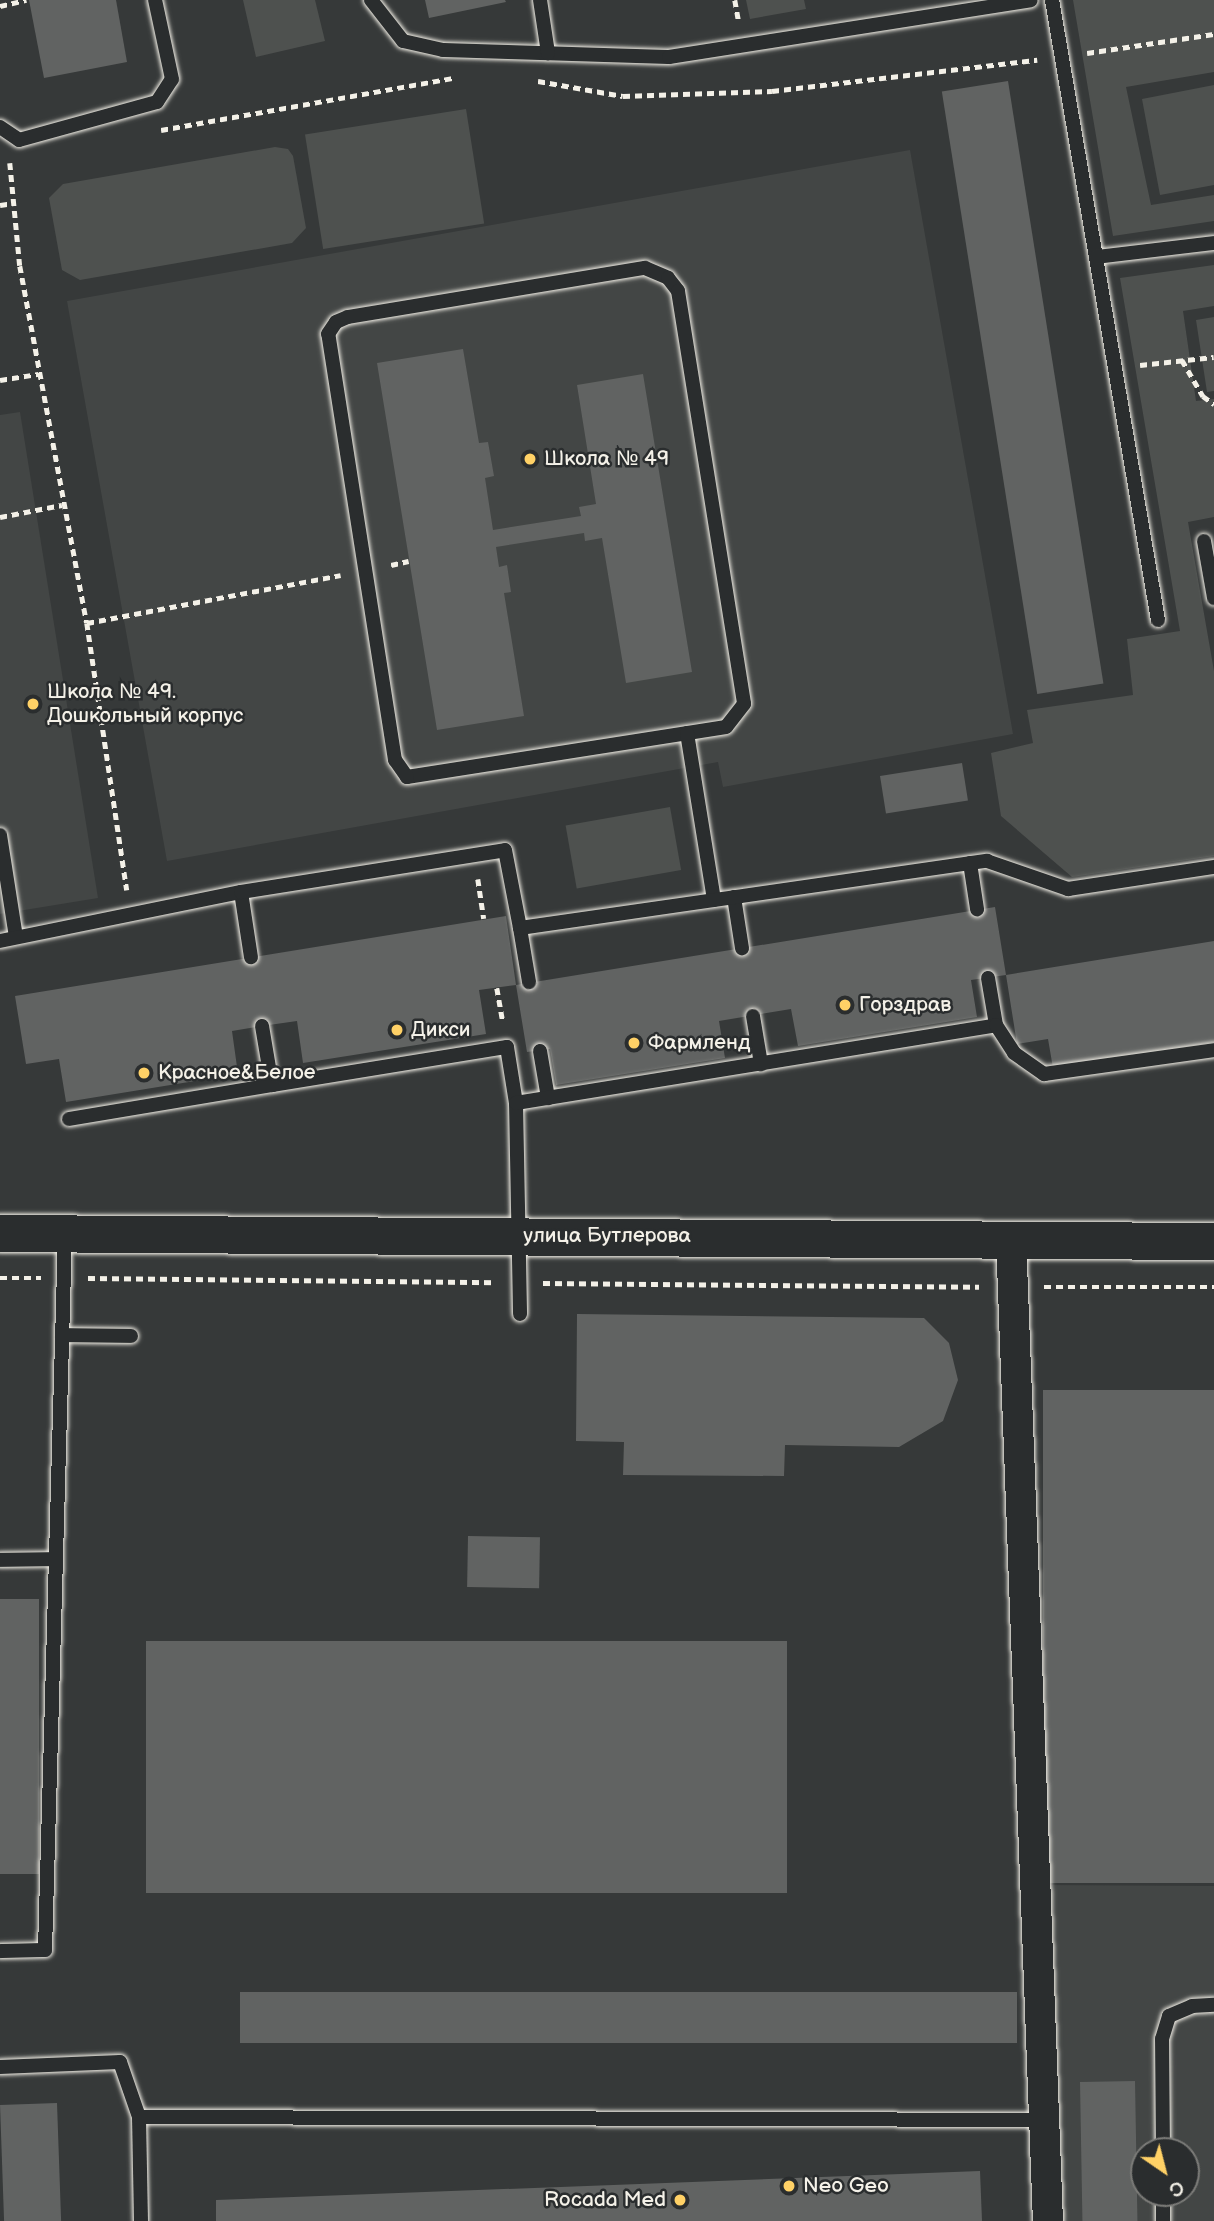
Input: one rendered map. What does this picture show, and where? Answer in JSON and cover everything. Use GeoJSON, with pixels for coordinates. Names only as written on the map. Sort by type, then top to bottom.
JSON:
{"type":"FeatureCollection","features":[{"type":"Feature","properties":{"kind":"street","name":"улица Бутлерова"},"geometry":{"type":"LineString","coordinates":[[0,1233],[1011,1237],[1214,1241]]}},
{"type":"Feature","properties":{"kind":"street"},"geometry":{"type":"LineString","coordinates":[[1011,1237],[1048,2221]]}},
{"type":"Feature","properties":{"kind":"lane"},"geometry":{"type":"LineString","coordinates":[[0,127],[19,140],[157,102],[172,79],[155,0]]}},
{"type":"Feature","properties":{"kind":"lane"},"geometry":{"type":"LineString","coordinates":[[371,0],[403,41],[443,50],[669,57],[1031,0]]}},
{"type":"Feature","properties":{"kind":"lane"},"geometry":{"type":"LineString","coordinates":[[540,0],[548,53]]}},
{"type":"Feature","properties":{"kind":"lane"},"geometry":{"type":"LineString","coordinates":[[1052,0],[1158,620]]}},
{"type":"Feature","properties":{"kind":"lane"},"geometry":{"type":"LineString","coordinates":[[1096,257],[1214,243]]}},
{"type":"Feature","properties":{"kind":"lane"},"geometry":{"type":"LineString","coordinates":[[645,268],[657,271],[678,291],[744,704],[726,727],[407,777],[395,760],[364,570],[327,345],[336,322],[645,268]]}},
{"type":"Feature","properties":{"kind":"lane"},"geometry":{"type":"LineString","coordinates":[[1204,541],[1214,598]]}},
{"type":"Feature","properties":{"kind":"lane"},"geometry":{"type":"LineString","coordinates":[[687,733],[714,900]]}},
{"type":"Feature","properties":{"kind":"lane"},"geometry":{"type":"LineString","coordinates":[[0,835],[4,889],[16,937]]}},
{"type":"Feature","properties":{"kind":"lane"},"geometry":{"type":"LineString","coordinates":[[0,941],[241,892],[505,850],[529,982]]}},
{"type":"Feature","properties":{"kind":"lane"},"geometry":{"type":"LineString","coordinates":[[520,928],[987,861],[1068,889],[1214,867]]}},
{"type":"Feature","properties":{"kind":"lane"},"geometry":{"type":"LineString","coordinates":[[970,863],[977,909]]}},
{"type":"Feature","properties":{"kind":"lane"},"geometry":{"type":"LineString","coordinates":[[241,892],[251,957]]}},
{"type":"Feature","properties":{"kind":"lane"},"geometry":{"type":"LineString","coordinates":[[734,897],[742,948]]}},
{"type":"Feature","properties":{"kind":"lane"},"geometry":{"type":"LineString","coordinates":[[988,978],[996,1025],[1014,1053],[1044,1074],[1214,1050]]}},
{"type":"Feature","properties":{"kind":"lane"},"geometry":{"type":"LineString","coordinates":[[753,1016],[761,1064]]}},
{"type":"Feature","properties":{"kind":"lane"},"geometry":{"type":"LineString","coordinates":[[516,1103],[996,1025]]}},
{"type":"Feature","properties":{"kind":"lane"},"geometry":{"type":"LineString","coordinates":[[262,1026],[272,1085]]}},
{"type":"Feature","properties":{"kind":"lane"},"geometry":{"type":"LineString","coordinates":[[69,1119],[507,1047],[516,1103],[521,1236],[520,1314]]}},
{"type":"Feature","properties":{"kind":"lane"},"geometry":{"type":"LineString","coordinates":[[540,1051],[548,1098]]}},
{"type":"Feature","properties":{"kind":"lane"},"geometry":{"type":"LineString","coordinates":[[0,1951],[45,1950],[65,1234]]}},
{"type":"Feature","properties":{"kind":"lane"},"geometry":{"type":"LineString","coordinates":[[62,1335],[131,1336]]}},
{"type":"Feature","properties":{"kind":"lane"},"geometry":{"type":"LineString","coordinates":[[0,1560],[55,1559]]}},
{"type":"Feature","properties":{"kind":"lane"},"geometry":{"type":"LineString","coordinates":[[1163,2137],[1162,2039],[1169,2015],[1192,2006],[1214,2005]]}},
{"type":"Feature","properties":{"kind":"lane"},"geometry":{"type":"LineString","coordinates":[[0,2067],[120,2062],[139,2117],[141,2221]]}},
{"type":"Feature","properties":{"kind":"lane"},"geometry":{"type":"LineString","coordinates":[[139,2117],[1045,2120]]}},
{"type":"Feature","properties":{"kind":"path"},"geometry":{"type":"LineString","coordinates":[[0,6],[26,0]]}},
{"type":"Feature","properties":{"kind":"path"},"geometry":{"type":"LineString","coordinates":[[528,79],[623,96],[772,91],[1062,57],[1214,34]]}},
{"type":"Feature","properties":{"kind":"path"},"geometry":{"type":"LineString","coordinates":[[146,133],[461,76]]}},
{"type":"Feature","properties":{"kind":"path"},"geometry":{"type":"LineString","coordinates":[[0,157],[9,157],[39,374],[62,505],[87,623],[131,914]]}},
{"type":"Feature","properties":{"kind":"path"},"geometry":{"type":"LineString","coordinates":[[0,205],[14,203]]}},
{"type":"Feature","properties":{"kind":"path"},"geometry":{"type":"LineString","coordinates":[[1115,368],[1214,357]]}},
{"type":"Feature","properties":{"kind":"path"},"geometry":{"type":"LineString","coordinates":[[1182,360],[1203,396],[1214,404]]}},
{"type":"Feature","properties":{"kind":"path"},"geometry":{"type":"LineString","coordinates":[[0,380],[39,374]]}},
{"type":"Feature","properties":{"kind":"path"},"geometry":{"type":"LineString","coordinates":[[0,517],[62,505]]}},
{"type":"Feature","properties":{"kind":"path"},"geometry":{"type":"LineString","coordinates":[[87,623],[364,570]]}},
{"type":"Feature","properties":{"kind":"path"},"geometry":{"type":"LineString","coordinates":[[474,855],[484,919]]}},
{"type":"Feature","properties":{"kind":"path"},"geometry":{"type":"LineString","coordinates":[[497,988],[507,1047]]}},
{"type":"Feature","properties":{"kind":"path"},"geometry":{"type":"LineString","coordinates":[[0,1278],[1214,1287]]}},
{"type":"Feature","properties":{"kind":"shaded area"},"geometry":{"type":"Polygon","coordinates":[[[243,0],[315,0],[325,41],[256,57],[243,0]]]}},
{"type":"Feature","properties":{"kind":"shaded area"},"geometry":{"type":"Polygon","coordinates":[[[746,0],[804,0],[806,9],[750,19],[746,0]]]}},
{"type":"Feature","properties":{"kind":"shaded area"},"geometry":{"type":"Polygon","coordinates":[[[1073,0],[1214,0],[1214,72],[1126,87],[1151,205],[1214,195],[1214,221],[1113,236],[1073,0]]]}},
{"type":"Feature","properties":{"kind":"shaded area"},"geometry":{"type":"Polygon","coordinates":[[[1214,85],[1214,185],[1160,195],[1142,99],[1214,85]]]}},
{"type":"Feature","properties":{"kind":"shaded area"},"geometry":{"type":"Polygon","coordinates":[[[466,109],[484,224],[323,249],[305,134],[466,109]]]}},
{"type":"Feature","properties":{"kind":"shaded area"},"geometry":{"type":"Polygon","coordinates":[[[275,147],[288,149],[293,156],[306,228],[292,243],[80,280],[62,270],[49,198],[63,184],[275,147]]]}},
{"type":"Feature","properties":{"kind":"shaded area","name":"Школа № 49"},"geometry":{"type":"Polygon","coordinates":[[[910,150],[1013,734],[723,787],[718,762],[167,861],[67,301],[910,150]]]}},
{"type":"Feature","properties":{"kind":"shaded area"},"geometry":{"type":"Polygon","coordinates":[[[1214,265],[1214,306],[1183,311],[1196,401],[1214,399],[1214,517],[1188,522],[1214,671],[1214,856],[1072,877],[1001,816],[991,753],[1033,743],[1027,710],[1133,695],[1127,639],[1180,631],[1120,278],[1214,265]]]}},
{"type":"Feature","properties":{"kind":"shaded area"},"geometry":{"type":"Polygon","coordinates":[[[1214,317],[1214,391],[1207,392],[1196,320],[1214,317]]]}},
{"type":"Feature","properties":{"kind":"shaded area","name":"Школа № 49. Дошкольный корпус"},"geometry":{"type":"Polygon","coordinates":[[[20,412],[98,898],[0,914],[0,415],[20,412]]]}},
{"type":"Feature","properties":{"kind":"shaded area"},"geometry":{"type":"Polygon","coordinates":[[[670,807],[681,870],[577,888],[566,825],[670,807]]]}},
{"type":"Feature","properties":{"kind":"shaded area"},"geometry":{"type":"Polygon","coordinates":[[[1041,1885],[1214,1886],[1214,2221],[1054,2221],[1041,1885]]]}},
{"type":"Feature","properties":{"kind":"building"},"geometry":{"type":"Polygon","coordinates":[[[29,0],[116,0],[127,62],[44,78],[29,0]]]}},
{"type":"Feature","properties":{"kind":"building"},"geometry":{"type":"Polygon","coordinates":[[[425,0],[505,0],[506,2],[429,18],[425,0]]]}},
{"type":"Feature","properties":{"kind":"building"},"geometry":{"type":"Polygon","coordinates":[[[1008,81],[1103,683],[1037,694],[942,91],[1008,81]]]}},
{"type":"Feature","properties":{"kind":"building"},"geometry":{"type":"Polygon","coordinates":[[[463,349],[479,443],[488,442],[494,476],[485,478],[493,530],[581,516],[579,507],[596,504],[577,385],[643,374],[692,672],[626,683],[602,538],[585,541],[584,533],[496,547],[499,567],[507,565],[511,592],[504,593],[524,716],[437,730],[377,363],[463,349]]]}},
{"type":"Feature","properties":{"kind":"building"},"geometry":{"type":"Polygon","coordinates":[[[962,763],[968,801],[886,814],[880,776],[962,763]]]}},
{"type":"Feature","properties":{"kind":"building"},"geometry":{"type":"Polygon","coordinates":[[[995,907],[1006,975],[971,980],[977,1017],[798,1046],[791,1009],[719,1021],[725,1058],[556,1085],[550,1049],[527,1052],[516,985],[995,907]]]}},
{"type":"Feature","properties":{"kind":"building"},"geometry":{"type":"Polygon","coordinates":[[[506,916],[516,985],[479,990],[486,1034],[303,1063],[297,1021],[262,1026],[232,1031],[238,1074],[66,1102],[59,1059],[26,1064],[15,996],[506,916]]]}},
{"type":"Feature","properties":{"kind":"building"},"geometry":{"type":"Polygon","coordinates":[[[1214,941],[1214,1042],[1053,1068],[1048,1039],[1017,1044],[1006,975],[1214,941]]]}},
{"type":"Feature","properties":{"kind":"building"},"geometry":{"type":"Polygon","coordinates":[[[577,1314],[924,1318],[949,1343],[958,1380],[943,1421],[899,1447],[785,1445],[784,1476],[623,1475],[624,1442],[576,1441],[577,1314]]]}},
{"type":"Feature","properties":{"kind":"building"},"geometry":{"type":"Polygon","coordinates":[[[1043,1390],[1214,1390],[1214,1883],[1043,1883],[1043,1390]]]}},
{"type":"Feature","properties":{"kind":"building"},"geometry":{"type":"Polygon","coordinates":[[[468,1536],[540,1537],[539,1588],[467,1587],[468,1536]]]}},
{"type":"Feature","properties":{"kind":"building"},"geometry":{"type":"Polygon","coordinates":[[[0,1599],[39,1599],[39,1874],[0,1874],[0,1599]]]}},
{"type":"Feature","properties":{"kind":"building"},"geometry":{"type":"Polygon","coordinates":[[[146,1641],[787,1641],[787,1893],[146,1893],[146,1641]]]}},
{"type":"Feature","properties":{"kind":"building"},"geometry":{"type":"Polygon","coordinates":[[[240,1992],[1017,1992],[1017,2043],[240,2043],[240,1992]]]}},
{"type":"Feature","properties":{"kind":"building"},"geometry":{"type":"Polygon","coordinates":[[[1135,2081],[1136,2137],[1130,2137],[1130,2207],[1137,2207],[1137,2221],[1082,2221],[1080,2082],[1135,2081]]]}},
{"type":"Feature","properties":{"kind":"building"},"geometry":{"type":"Polygon","coordinates":[[[57,2103],[61,2221],[4,2221],[0,2105],[57,2103]]]}},
{"type":"Feature","properties":{"kind":"building","name":"Neo Geo"},"geometry":{"type":"Polygon","coordinates":[[[980,2171],[982,2221],[216,2221],[216,2200],[980,2171]]]}},
{"type":"Feature","properties":{"kind":"place","name":"Школа № 49"},"geometry":{"type":"Point","coordinates":[530,459]}},
{"type":"Feature","properties":{"kind":"place","name":"Школа № 49. Дошкольный корпус"},"geometry":{"type":"Point","coordinates":[33,704]}},
{"type":"Feature","properties":{"kind":"place","name":"Горздрав"},"geometry":{"type":"Point","coordinates":[845,1005]}},
{"type":"Feature","properties":{"kind":"place","name":"Дикси"},"geometry":{"type":"Point","coordinates":[397,1030]}},
{"type":"Feature","properties":{"kind":"place","name":"Фармленд"},"geometry":{"type":"Point","coordinates":[634,1043]}},
{"type":"Feature","properties":{"kind":"place","name":"Красное&Белое"},"geometry":{"type":"Point","coordinates":[144,1073]}},
{"type":"Feature","properties":{"kind":"place","name":"Neo Geo"},"geometry":{"type":"Point","coordinates":[789,2186]}},
{"type":"Feature","properties":{"kind":"place","name":"Rocada Med"},"geometry":{"type":"Point","coordinates":[680,2200]}}]}
